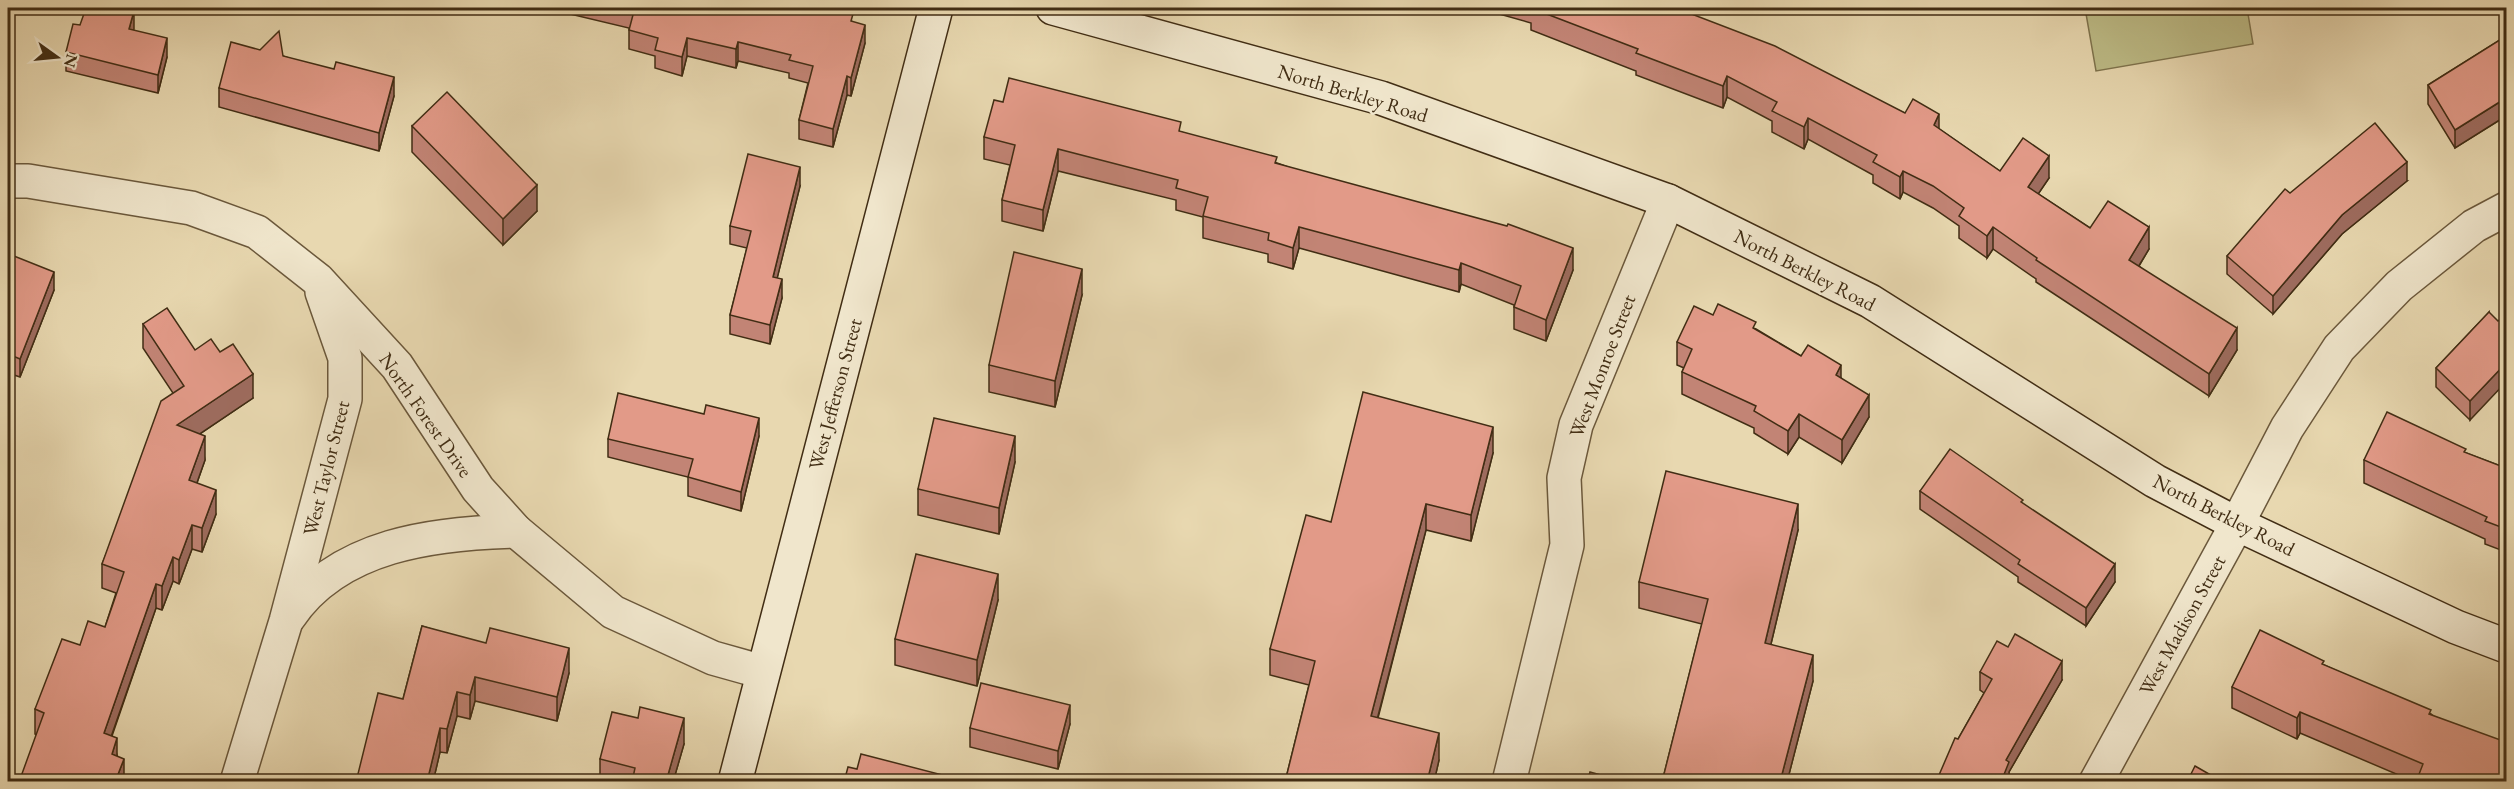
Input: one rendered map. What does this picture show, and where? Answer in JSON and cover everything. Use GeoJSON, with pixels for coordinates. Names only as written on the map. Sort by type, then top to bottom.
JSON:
{"type":"FeatureCollection","features":[{"type":"Feature","properties":{"kind":"street","name":"West Jefferson Street"},"geometry":{"type":"LineString","coordinates":[[735,782],[936,8]]}},
{"type":"Feature","properties":{"kind":"street","name":"North Berkley Road"},"geometry":{"type":"LineString","coordinates":[[1053,8],[1381,98],[1668,201],[1870,301],[2155,481],[2238,524],[2456,627],[2506,646]]}},
{"type":"Feature","properties":{"kind":"street","name":"North Forest Drive"},"geometry":{"type":"LineString","coordinates":[[8,181],[28,181],[191,208],[257,232],[318,280],[397,366],[478,489],[516,531],[613,612],[713,658],[762,672]]}},
{"type":"Feature","properties":{"kind":"street","name":"West Monroe Street"},"geometry":{"type":"LineString","coordinates":[[1509,782],[1567,545],[1564,478],[1576,425],[1668,201]]}},
{"type":"Feature","properties":{"kind":"street","name":"West Madison Street"},"geometry":{"type":"LineString","coordinates":[[2096,782],[2238,524],[2287,428],[2339,348],[2399,286],[2474,226],[2506,209]]}},
{"type":"Feature","properties":{"kind":"street","name":"West Taylor Street"},"geometry":{"type":"LineString","coordinates":[[237,782],[286,621],[345,399],[345,358],[318,280]]}},
{"type":"Feature","properties":{"kind":"street","name":"West Taylor Street"},"geometry":{"type":"LineString","coordinates":[[286,621],[300,600],[349,563],[392,546],[470,532],[516,531]]}},
{"type":"Feature","properties":{"kind":"shaded area"},"geometry":{"type":"Polygon","coordinates":[[[2085,8],[2247,8],[2253,44],[2096,71],[2085,8]]]}},
{"type":"Feature","properties":{"kind":"building"},"geometry":{"type":"Polygon","coordinates":[[[86,8],[126,8],[134,11],[129,29],[167,38],[158,75],[66,52],[73,24],[80,25],[86,8]]]}},
{"type":"Feature","properties":{"kind":"building"},"geometry":{"type":"Polygon","coordinates":[[[620,8],[829,8],[853,14],[851,21],[865,25],[851,78],[847,76],[833,129],[799,120],[813,66],[789,60],[791,55],[738,42],[736,49],[687,38],[682,57],[655,50],[658,38],[629,30],[634,11],[620,8]]]}},
{"type":"Feature","properties":{"kind":"building"},"geometry":{"type":"Polygon","coordinates":[[[1531,8],[1676,8],[1775,46],[1905,113],[1913,99],[1939,114],[1934,125],[2000,171],[2023,138],[2049,156],[2028,187],[2090,228],[2108,201],[2149,227],[2129,260],[2237,328],[2209,374],[2036,260],[2037,258],[1993,227],[1987,236],[1959,216],[1964,208],[1933,186],[1903,171],[1900,177],[1873,162],[1877,155],[1808,118],[1804,127],[1772,111],[1777,102],[1727,76],[1723,86],[1636,53],[1638,49],[1531,8]]]}},
{"type":"Feature","properties":{"kind":"building"},"geometry":{"type":"Polygon","coordinates":[[[279,31],[283,56],[334,69],[336,62],[394,77],[379,133],[219,88],[231,42],[260,50],[279,31]]]}},
{"type":"Feature","properties":{"kind":"building"},"geometry":{"type":"Polygon","coordinates":[[[2506,36],[2506,98],[2455,130],[2428,85],[2506,36]]]}},
{"type":"Feature","properties":{"kind":"building"},"geometry":{"type":"Polygon","coordinates":[[[1009,78],[1181,122],[1179,131],[1277,157],[1275,163],[1507,226],[1508,224],[1573,248],[1546,320],[1514,307],[1521,286],[1461,263],[1459,270],[1299,227],[1293,248],[1268,240],[1269,233],[1203,216],[1208,197],[1176,188],[1178,180],[1058,149],[1043,210],[1002,200],[1015,145],[984,137],[994,100],[1003,102],[1009,78]]]}},
{"type":"Feature","properties":{"kind":"building"},"geometry":{"type":"Polygon","coordinates":[[[447,92],[537,185],[503,219],[412,126],[447,92]]]}},
{"type":"Feature","properties":{"kind":"building"},"geometry":{"type":"Polygon","coordinates":[[[2375,123],[2407,162],[2342,215],[2273,296],[2227,256],[2285,189],[2290,193],[2375,123]]]}},
{"type":"Feature","properties":{"kind":"building"},"geometry":{"type":"Polygon","coordinates":[[[748,154],[800,167],[773,277],[782,279],[770,325],[730,315],[751,231],[730,226],[748,154]]]}},
{"type":"Feature","properties":{"kind":"building"},"geometry":{"type":"Polygon","coordinates":[[[1014,252],[1082,269],[1055,381],[989,365],[1014,252]]]}},
{"type":"Feature","properties":{"kind":"building"},"geometry":{"type":"Polygon","coordinates":[[[9,254],[54,272],[20,359],[8,354],[9,254]]]}},
{"type":"Feature","properties":{"kind":"building"},"geometry":{"type":"Polygon","coordinates":[[[1718,304],[1756,322],[1753,328],[1801,356],[1808,345],[1841,365],[1836,375],[1869,395],[1842,440],[1799,414],[1788,431],[1754,411],[1756,406],[1682,372],[1692,349],[1677,342],[1694,306],[1713,315],[1718,304]]]}},
{"type":"Feature","properties":{"kind":"building"},"geometry":{"type":"Polygon","coordinates":[[[167,308],[195,350],[211,339],[220,352],[233,344],[253,374],[177,425],[205,436],[189,480],[216,490],[202,528],[192,525],[179,560],[173,557],[162,586],[156,584],[104,733],[117,738],[112,754],[124,759],[115,782],[19,782],[44,713],[35,709],[62,639],[80,645],[88,621],[105,627],[124,572],[102,564],[161,401],[184,386],[143,324],[167,308]]]}},
{"type":"Feature","properties":{"kind":"building"},"geometry":{"type":"Polygon","coordinates":[[[2489,312],[2498,321],[2506,315],[2506,363],[2470,401],[2436,368],[2489,312]]]}},
{"type":"Feature","properties":{"kind":"building"},"geometry":{"type":"Polygon","coordinates":[[[1363,392],[1493,427],[1471,515],[1426,504],[1371,716],[1439,733],[1427,782],[1285,782],[1315,661],[1270,649],[1306,515],[1331,522],[1363,392]]]}},
{"type":"Feature","properties":{"kind":"building"},"geometry":{"type":"Polygon","coordinates":[[[618,393],[704,414],[706,405],[759,418],[741,492],[688,477],[693,459],[608,439],[618,393]]]}},
{"type":"Feature","properties":{"kind":"building"},"geometry":{"type":"Polygon","coordinates":[[[2387,412],[2466,449],[2464,452],[2506,468],[2506,529],[2485,521],[2487,517],[2364,460],[2387,412]]]}},
{"type":"Feature","properties":{"kind":"building"},"geometry":{"type":"Polygon","coordinates":[[[934,418],[1015,436],[999,508],[918,489],[934,418]]]}},
{"type":"Feature","properties":{"kind":"building"},"geometry":{"type":"Polygon","coordinates":[[[1950,449],[2023,500],[2021,502],[2115,564],[2086,608],[2018,564],[2020,560],[1920,491],[1950,449]]]}},
{"type":"Feature","properties":{"kind":"building"},"geometry":{"type":"Polygon","coordinates":[[[1666,471],[1798,504],[1765,643],[1813,655],[1780,782],[1746,782],[1731,778],[1730,782],[1662,782],[1708,599],[1639,582],[1666,471]]]}},
{"type":"Feature","properties":{"kind":"building"},"geometry":{"type":"Polygon","coordinates":[[[916,554],[998,574],[977,660],[895,639],[916,554]]]}},
{"type":"Feature","properties":{"kind":"building"},"geometry":{"type":"Polygon","coordinates":[[[422,626],[486,643],[490,628],[569,648],[557,697],[475,677],[470,695],[457,692],[447,729],[440,728],[427,782],[356,782],[378,693],[403,699],[422,626]]]}},
{"type":"Feature","properties":{"kind":"building"},"geometry":{"type":"Polygon","coordinates":[[[2260,630],[2324,661],[2322,664],[2431,710],[2429,714],[2506,742],[2506,782],[2416,782],[2423,764],[2300,712],[2297,718],[2232,687],[2260,630]]]}},
{"type":"Feature","properties":{"kind":"building"},"geometry":{"type":"Polygon","coordinates":[[[2015,634],[2062,661],[2006,760],[2009,762],[2001,782],[1936,782],[1955,738],[1958,739],[1992,679],[1980,672],[1997,641],[2008,647],[2015,634]]]}},
{"type":"Feature","properties":{"kind":"building"},"geometry":{"type":"Polygon","coordinates":[[[981,683],[1070,705],[1058,751],[970,728],[981,683]]]}},
{"type":"Feature","properties":{"kind":"building"},"geometry":{"type":"Polygon","coordinates":[[[640,707],[684,718],[666,782],[632,782],[635,768],[600,759],[612,712],[638,718],[640,707]]]}},
{"type":"Feature","properties":{"kind":"building"},"geometry":{"type":"Polygon","coordinates":[[[861,754],[958,779],[958,782],[844,782],[848,767],[857,769],[861,754]]]}},
{"type":"Feature","properties":{"kind":"building"},"geometry":{"type":"Polygon","coordinates":[[[2195,766],[2223,782],[2187,782],[2195,766]]]}},
{"type":"Feature","properties":{"kind":"building"},"geometry":{"type":"Polygon","coordinates":[[[1590,772],[1626,782],[1587,782],[1590,772]]]}}]}
